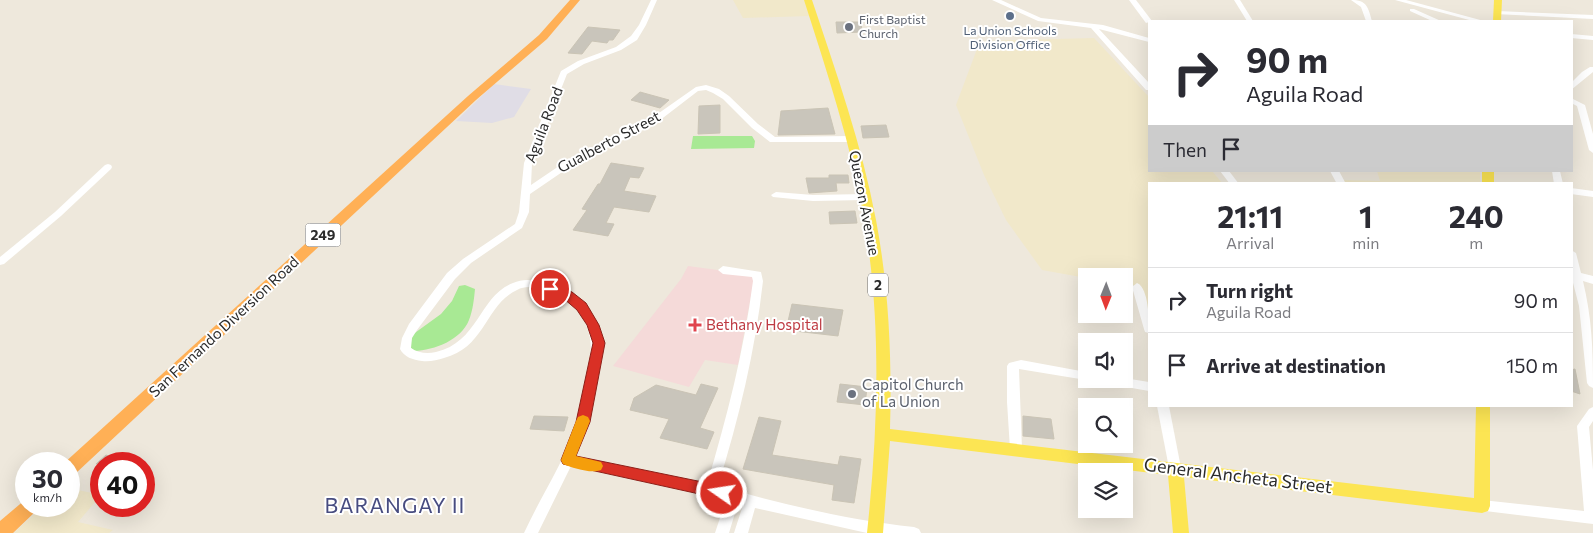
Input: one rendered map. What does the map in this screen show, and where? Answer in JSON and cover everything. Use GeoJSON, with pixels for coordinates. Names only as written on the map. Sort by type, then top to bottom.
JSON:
{"type":"FeatureCollection","features":[{"type":"Feature","properties":{"kind":"highway","name":"San Fernando Diversion Road"},"geometry":{"type":"LineString","coordinates":[[80,459],[472,98],[543,37],[575,0]]}},
{"type":"Feature","properties":{"kind":"highway"},"geometry":{"type":"LineString","coordinates":[[0,533],[17,517]]}},
{"type":"Feature","properties":{"kind":"main road","name":"Quezon Avenue"},"geometry":{"type":"LineString","coordinates":[[808,0],[851,138],[876,254],[883,342],[883,434],[876,531]]}},
{"type":"Feature","properties":{"kind":"main road"},"geometry":{"type":"LineString","coordinates":[[1497,17],[1498,0]]}},
{"type":"Feature","properties":{"kind":"main road"},"geometry":{"type":"LineString","coordinates":[[1482,506],[1483,407]]}},
{"type":"Feature","properties":{"kind":"main road","name":"General Ancheta Street"},"geometry":{"type":"LineString","coordinates":[[883,434],[1482,506]]}},
{"type":"Feature","properties":{"kind":"main road"},"geometry":{"type":"LineString","coordinates":[[1175,468],[1181,533]]}},
{"type":"Feature","properties":{"kind":"street","name":"Aguila Road"},"geometry":{"type":"LineString","coordinates":[[568,460],[583,422],[599,343],[593,325],[582,306],[568,295],[531,283],[514,287],[494,302],[473,336],[456,352],[442,356],[420,358],[411,355],[405,349],[407,338],[413,327],[452,276],[467,261],[519,226],[524,212],[528,163],[564,74],[573,65],[620,46],[634,38],[654,0]]}},
{"type":"Feature","properties":{"kind":"street"},"geometry":{"type":"LineString","coordinates":[[995,0],[1040,20],[1092,26],[1147,38]]}},
{"type":"Feature","properties":{"kind":"street"},"geometry":{"type":"LineString","coordinates":[[1132,0],[1148,20]]}},
{"type":"Feature","properties":{"kind":"street"},"geometry":{"type":"LineString","coordinates":[[1238,0],[1249,20]]}},
{"type":"Feature","properties":{"kind":"street"},"geometry":{"type":"LineString","coordinates":[[1354,0],[1364,6],[1369,20]]}},
{"type":"Feature","properties":{"kind":"street"},"geometry":{"type":"LineString","coordinates":[[1393,0],[1435,20]]}},
{"type":"Feature","properties":{"kind":"street"},"geometry":{"type":"LineString","coordinates":[[1398,0],[1476,20]]}},
{"type":"Feature","properties":{"kind":"street"},"geometry":{"type":"LineString","coordinates":[[1497,17],[1593,17]]}},
{"type":"Feature","properties":{"kind":"street"},"geometry":{"type":"LineString","coordinates":[[1092,26],[1148,87]]}},
{"type":"Feature","properties":{"kind":"street"},"geometry":{"type":"LineString","coordinates":[[1573,36],[1593,38]]}},
{"type":"Feature","properties":{"kind":"street"},"geometry":{"type":"LineString","coordinates":[[1573,86],[1593,69]]}},
{"type":"Feature","properties":{"kind":"street","name":"Gualberto Street"},"geometry":{"type":"LineString","coordinates":[[525,193],[568,164],[652,122],[701,86],[715,90],[739,109],[764,136],[772,140],[851,138]]}},
{"type":"Feature","properties":{"kind":"street"},"geometry":{"type":"LineString","coordinates":[[1573,101],[1581,106],[1593,150]]}},
{"type":"Feature","properties":{"kind":"street"},"geometry":{"type":"LineString","coordinates":[[0,262],[58,214],[108,167]]}},
{"type":"Feature","properties":{"kind":"street"},"geometry":{"type":"LineString","coordinates":[[1225,172],[1233,182]]}},
{"type":"Feature","properties":{"kind":"street"},"geometry":{"type":"LineString","coordinates":[[1573,191],[1593,194]]}},
{"type":"Feature","properties":{"kind":"street"},"geometry":{"type":"LineString","coordinates":[[776,195],[813,198],[865,197]]}},
{"type":"Feature","properties":{"kind":"street"},"geometry":{"type":"LineString","coordinates":[[1573,261],[1584,306],[1593,383]]}},
{"type":"Feature","properties":{"kind":"street"},"geometry":{"type":"LineString","coordinates":[[711,490],[740,384],[752,330],[758,281],[757,274],[722,270]]}},
{"type":"Feature","properties":{"kind":"street"},"geometry":{"type":"LineString","coordinates":[[1577,276],[1593,280]]}},
{"type":"Feature","properties":{"kind":"street"},"geometry":{"type":"LineString","coordinates":[[1138,287],[1148,325]]}},
{"type":"Feature","properties":{"kind":"street"},"geometry":{"type":"LineString","coordinates":[[1016,450],[1013,366],[1021,364],[1078,375]]}},
{"type":"Feature","properties":{"kind":"street"},"geometry":{"type":"LineString","coordinates":[[1133,384],[1148,387]]}},
{"type":"Feature","properties":{"kind":"street"},"geometry":{"type":"LineString","coordinates":[[1163,407],[1175,468]]}},
{"type":"Feature","properties":{"kind":"street"},"geometry":{"type":"LineString","coordinates":[[1592,518],[1583,426],[1593,412]]}},
{"type":"Feature","properties":{"kind":"street"},"geometry":{"type":"LineString","coordinates":[[531,533],[568,460],[711,490],[876,531],[914,533]]}},
{"type":"Feature","properties":{"kind":"street"},"geometry":{"type":"LineString","coordinates":[[722,533],[734,496]]}},
{"type":"Feature","properties":{"kind":"street"},"geometry":{"type":"LineString","coordinates":[[741,533],[750,501]]}},
{"type":"Feature","properties":{"kind":"street","name":"General Ancheta Street"},"geometry":{"type":"LineString","coordinates":[[1482,506],[1592,518]]}},
{"type":"Feature","properties":{"kind":"shaded area"},"geometry":{"type":"Polygon","coordinates":[[[733,0],[806,0],[810,16],[743,18],[733,0]]]}},
{"type":"Feature","properties":{"kind":"shaded area"},"geometry":{"type":"Polygon","coordinates":[[[1094,38],[1148,96],[1148,172],[1213,172],[1221,182],[1148,182],[1148,320],[1140,286],[1133,285],[1133,268],[1078,268],[1078,277],[1042,270],[1006,220],[984,175],[956,105],[980,41],[1094,38]]]}},
{"type":"Feature","properties":{"kind":"shaded area"},"geometry":{"type":"Polygon","coordinates":[[[494,84],[531,89],[514,117],[492,123],[456,121],[494,84]]]}},
{"type":"Feature","properties":{"kind":"shaded area"},"geometry":{"type":"Polygon","coordinates":[[[1377,172],[1480,172],[1480,182],[1343,182],[1342,180],[1380,181],[1377,172]]]}},
{"type":"Feature","properties":{"kind":"shaded area","name":"Bethany Hospital"},"geometry":{"type":"Polygon","coordinates":[[[688,266],[755,275],[738,365],[705,360],[689,387],[613,366],[681,279],[688,266]]]}},
{"type":"Feature","properties":{"kind":"shaded area"},"geometry":{"type":"Polygon","coordinates":[[[80,490],[90,493],[90,508],[78,522],[113,530],[109,533],[14,533],[31,517],[80,517],[80,490]]]}},
{"type":"Feature","properties":{"kind":"green space"},"geometry":{"type":"Polygon","coordinates":[[[693,136],[752,136],[755,141],[754,148],[691,149],[693,136]]]}},
{"type":"Feature","properties":{"kind":"green space"},"geometry":{"type":"Polygon","coordinates":[[[465,285],[475,289],[469,320],[465,327],[446,343],[430,349],[414,351],[410,347],[412,335],[441,314],[452,301],[459,286],[465,285]]]}},
{"type":"Feature","properties":{"kind":"building","name":"First Baptist Church"},"geometry":{"type":"Polygon","coordinates":[[[836,22],[861,22],[862,32],[837,33],[836,22]]]}},
{"type":"Feature","properties":{"kind":"building"},"geometry":{"type":"Polygon","coordinates":[[[588,27],[620,30],[613,40],[609,40],[607,43],[592,41],[582,54],[568,53],[588,27]]]}},
{"type":"Feature","properties":{"kind":"building"},"geometry":{"type":"Polygon","coordinates":[[[640,92],[669,100],[660,108],[631,100],[640,92]]]}},
{"type":"Feature","properties":{"kind":"building"},"geometry":{"type":"Polygon","coordinates":[[[720,105],[720,133],[698,134],[699,106],[720,105]]]}},
{"type":"Feature","properties":{"kind":"building"},"geometry":{"type":"Polygon","coordinates":[[[828,108],[835,134],[778,135],[781,111],[828,108]]]}},
{"type":"Feature","properties":{"kind":"building"},"geometry":{"type":"Polygon","coordinates":[[[886,125],[889,137],[863,138],[861,126],[886,125]]]}},
{"type":"Feature","properties":{"kind":"building"},"geometry":{"type":"Polygon","coordinates":[[[611,163],[644,168],[639,178],[630,177],[624,191],[656,196],[649,212],[614,207],[606,223],[614,224],[608,236],[573,230],[587,210],[582,209],[598,184],[600,184],[611,163]]]}},
{"type":"Feature","properties":{"kind":"building"},"geometry":{"type":"Polygon","coordinates":[[[829,175],[848,175],[849,183],[836,183],[837,191],[809,193],[806,178],[829,178],[829,175]]]}},
{"type":"Feature","properties":{"kind":"building"},"geometry":{"type":"Polygon","coordinates":[[[855,211],[857,223],[830,224],[829,212],[855,211]]]}},
{"type":"Feature","properties":{"kind":"building"},"geometry":{"type":"Polygon","coordinates":[[[792,304],[843,310],[838,336],[786,330],[792,304]]]}},
{"type":"Feature","properties":{"kind":"building"},"geometry":{"type":"Polygon","coordinates":[[[1575,369],[1580,394],[1573,392],[1573,370],[1575,369]]]}},
{"type":"Feature","properties":{"kind":"building"},"geometry":{"type":"Polygon","coordinates":[[[701,384],[718,388],[700,428],[714,432],[707,449],[660,438],[669,419],[630,410],[634,398],[656,385],[696,395],[701,384]]]}},
{"type":"Feature","properties":{"kind":"building","name":"Capitol Church of La Union"},"geometry":{"type":"Polygon","coordinates":[[[840,384],[867,387],[865,405],[837,402],[840,384]]]}},
{"type":"Feature","properties":{"kind":"building"},"geometry":{"type":"Polygon","coordinates":[[[534,416],[568,417],[564,431],[530,429],[534,416]]]}},
{"type":"Feature","properties":{"kind":"building"},"geometry":{"type":"Polygon","coordinates":[[[1023,416],[1051,419],[1054,439],[1023,436],[1023,416]]]}},
{"type":"Feature","properties":{"kind":"building"},"geometry":{"type":"Polygon","coordinates":[[[759,417],[781,421],[772,455],[838,465],[840,456],[861,459],[854,503],[832,500],[834,485],[743,469],[759,417]]]}},
{"type":"Feature","properties":{"kind":"slow traffic"},"geometry":{"type":"LineString","coordinates":[[583,421],[568,460],[596,466]]}},
{"type":"Feature","properties":{"kind":"place","name":"La Union Schools Division Office"},"geometry":{"type":"Point","coordinates":[1010,16]}},
{"type":"Feature","properties":{"kind":"place","name":"First Baptist Church"},"geometry":{"type":"Point","coordinates":[849,27]}},
{"type":"Feature","properties":{"kind":"place","name":"Bethany Hospital"},"geometry":{"type":"Point","coordinates":[695,325]}},
{"type":"Feature","properties":{"kind":"place","name":"Capitol Church of La Union"},"geometry":{"type":"Point","coordinates":[852,394]}},
{"type":"Feature","properties":{"kind":"district","name":"BARANGAY II"},"geometry":{"type":"Point","coordinates":[395,506]}},
{"type":"Feature","properties":{"kind":"route"},"geometry":{"type":"LineString","coordinates":[[550,289],[568,295],[582,306],[593,325],[599,343],[583,422],[568,460],[722,493]]}}]}
